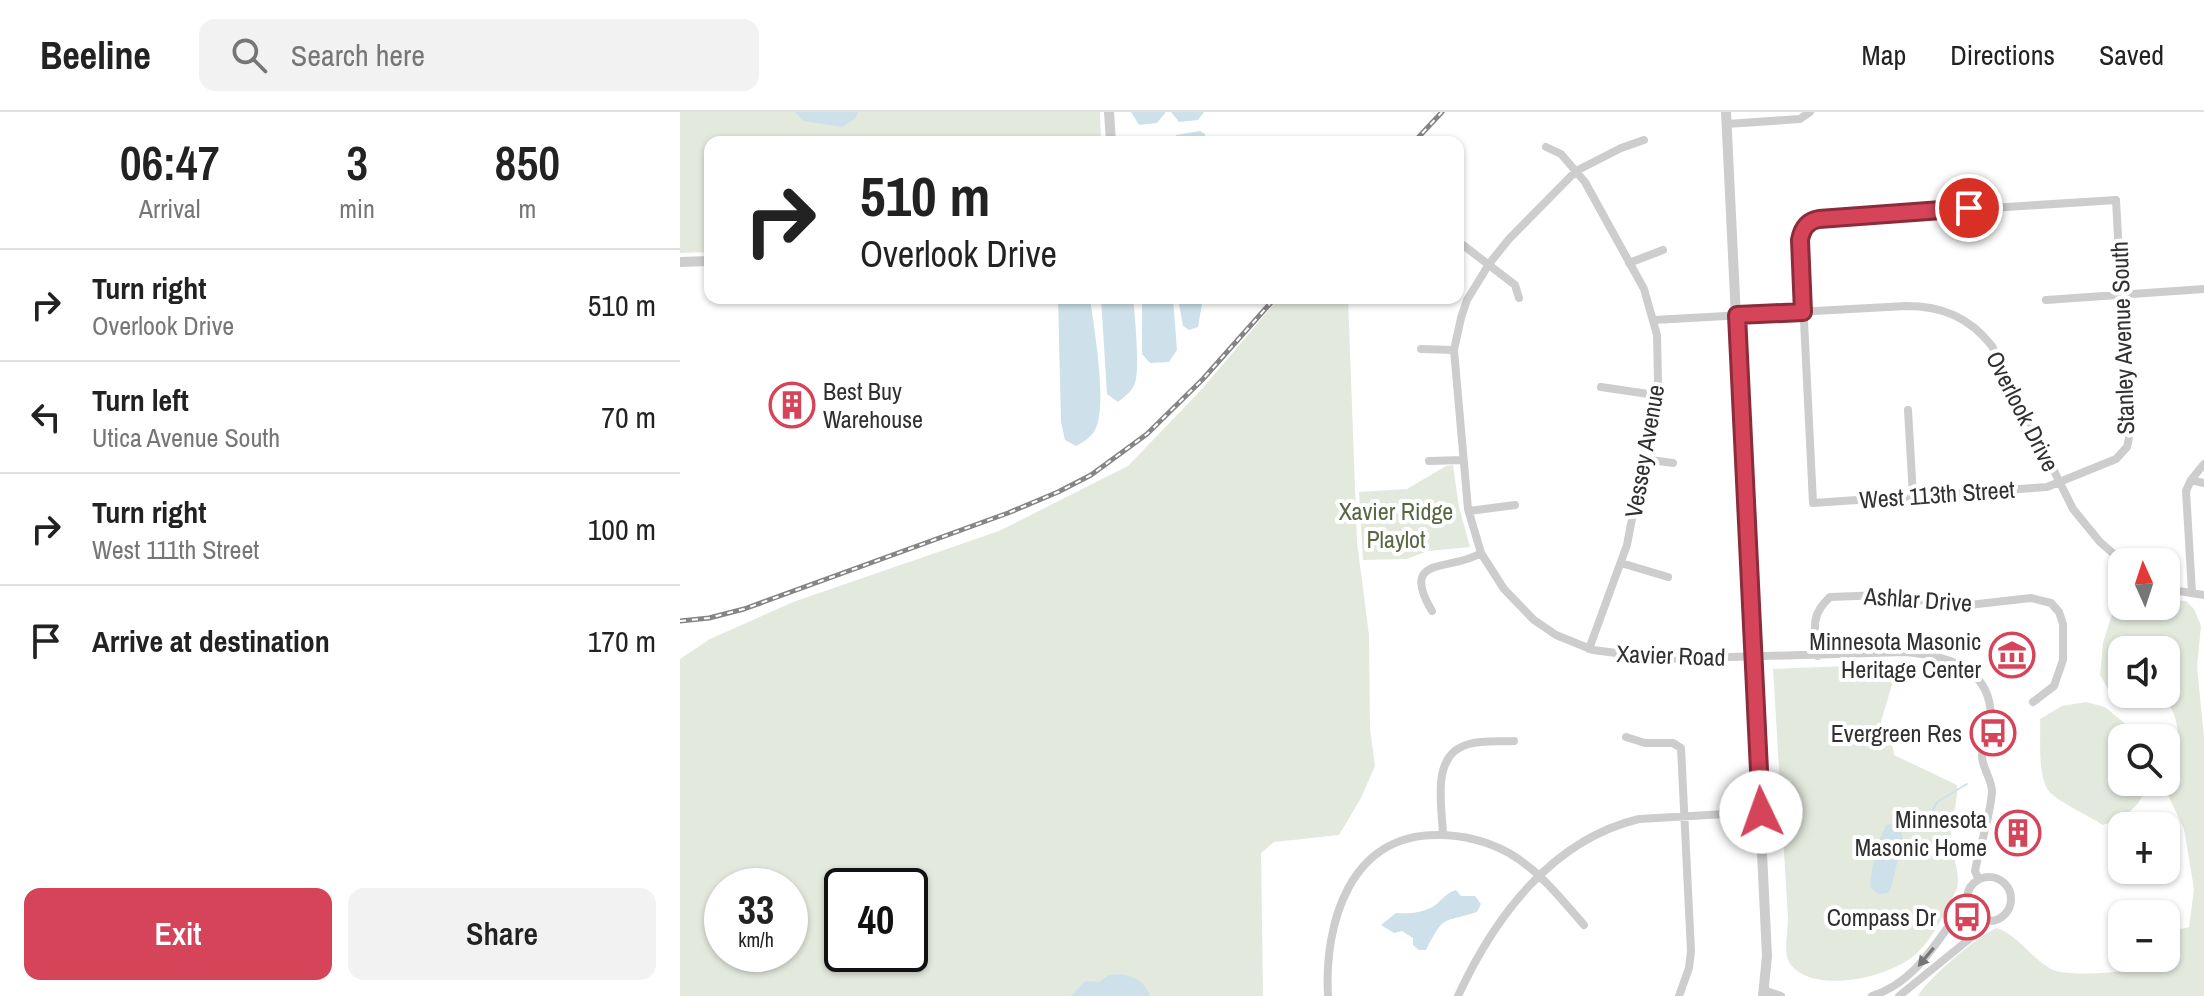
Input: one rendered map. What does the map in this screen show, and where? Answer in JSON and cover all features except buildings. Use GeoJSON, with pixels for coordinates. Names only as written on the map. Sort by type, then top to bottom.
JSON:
{"type":"FeatureCollection","features":[{"type":"Feature","properties":{"kind":"street"},"geometry":{"type":"LineString","coordinates":[[1109,112],[1111,136]]}},
{"type":"Feature","properties":{"kind":"street"},"geometry":{"type":"LineString","coordinates":[[1781,996],[1763,993],[1767,956],[1727,118],[1800,119],[1810,112]]}},
{"type":"Feature","properties":{"kind":"street","name":"Xavier Road"},"geometry":{"type":"LineString","coordinates":[[1644,140],[1576,171],[1509,239],[1467,300],[1454,350],[1469,511],[1481,553],[1518,606],[1556,635],[1589,649],[1663,659],[1925,654],[1962,666],[1982,681],[1991,720],[1982,756],[1992,791],[1975,871],[1978,878]]}},
{"type":"Feature","properties":{"kind":"street","name":"Vessey Avenue"},"geometry":{"type":"LineString","coordinates":[[1546,147],[1561,154],[1585,182],[1644,289],[1654,320],[1658,372],[1643,459],[1621,563],[1589,649]]}},
{"type":"Feature","properties":{"kind":"street","name":"Stanley Avenue South"},"geometry":{"type":"LineString","coordinates":[[1803,312],[1800,240],[1805,226],[1819,219],[2116,200],[2129,438],[2127,447],[2116,459],[2060,483]]}},
{"type":"Feature","properties":{"kind":"street"},"geometry":{"type":"LineString","coordinates":[[1464,246],[1515,285],[1519,298]]}},
{"type":"Feature","properties":{"kind":"street"},"geometry":{"type":"LineString","coordinates":[[1629,263],[1663,250]]}},
{"type":"Feature","properties":{"kind":"street"},"geometry":{"type":"LineString","coordinates":[[680,262],[704,261]]}},
{"type":"Feature","properties":{"kind":"street"},"geometry":{"type":"LineString","coordinates":[[2046,300],[2204,289]]}},
{"type":"Feature","properties":{"kind":"street","name":"Overlook Drive"},"geometry":{"type":"LineString","coordinates":[[1654,320],[1922,306],[1954,314],[1981,333],[2000,361],[2080,521],[2108,549]]}},
{"type":"Feature","properties":{"kind":"street","name":"West 113th Street"},"geometry":{"type":"LineString","coordinates":[[1803,312],[1813,503],[2047,487],[2060,483]]}},
{"type":"Feature","properties":{"kind":"street"},"geometry":{"type":"LineString","coordinates":[[1421,349],[1454,350]]}},
{"type":"Feature","properties":{"kind":"street"},"geometry":{"type":"LineString","coordinates":[[1601,387],[1655,395]]}},
{"type":"Feature","properties":{"kind":"street"},"geometry":{"type":"LineString","coordinates":[[1908,410],[1913,496]]}},
{"type":"Feature","properties":{"kind":"street"},"geometry":{"type":"LineString","coordinates":[[1643,459],[1673,463]]}},
{"type":"Feature","properties":{"kind":"street"},"geometry":{"type":"LineString","coordinates":[[1429,461],[1463,460]]}},
{"type":"Feature","properties":{"kind":"street"},"geometry":{"type":"LineString","coordinates":[[2192,592],[2186,491],[2204,464]]}},
{"type":"Feature","properties":{"kind":"street"},"geometry":{"type":"LineString","coordinates":[[2191,480],[2204,483]]}},
{"type":"Feature","properties":{"kind":"street"},"geometry":{"type":"LineString","coordinates":[[1469,511],[1515,505]]}},
{"type":"Feature","properties":{"kind":"street"},"geometry":{"type":"LineString","coordinates":[[1432,611],[1424,597],[1423,575],[1426,570],[1463,562],[1481,553]]}},
{"type":"Feature","properties":{"kind":"street"},"geometry":{"type":"LineString","coordinates":[[1621,563],[1668,577]]}},
{"type":"Feature","properties":{"kind":"street"},"geometry":{"type":"LineString","coordinates":[[2180,591],[2204,595]]}},
{"type":"Feature","properties":{"kind":"street","name":"Ashlar Drive"},"geometry":{"type":"LineString","coordinates":[[1818,656],[1814,621],[1819,608],[1830,597],[1883,595],[1960,606],[2031,598],[2051,603],[2059,612],[2065,646],[2054,686],[2033,702]]}},
{"type":"Feature","properties":{"kind":"street"},"geometry":{"type":"LineString","coordinates":[[1626,737],[1645,743],[1673,743],[1681,748],[1691,951],[1689,968],[1679,996]]}},
{"type":"Feature","properties":{"kind":"street"},"geometry":{"type":"LineString","coordinates":[[1443,835],[1441,777],[1447,759],[1460,747],[1469,744],[1514,741]]}},
{"type":"Feature","properties":{"kind":"street"},"geometry":{"type":"LineString","coordinates":[[1462,994],[1496,926],[1540,875],[1570,850],[1603,830],[1639,819],[1761,812]]}},
{"type":"Feature","properties":{"kind":"street"},"geometry":{"type":"LineString","coordinates":[[1328,996],[1331,936],[1340,907],[1354,879],[1367,862],[1386,846],[1409,838],[1443,835],[1470,838],[1508,853],[1540,875],[1584,925]]}},
{"type":"Feature","properties":{"kind":"street"},"geometry":{"type":"LineString","coordinates":[[1978,878],[1993,878],[2008,888],[2011,899],[2006,914],[1997,920],[1986,922],[1976,918],[1969,910],[1968,891],[1978,878]]}},
{"type":"Feature","properties":{"kind":"street"},"geometry":{"type":"LineString","coordinates":[[1872,996],[1895,987],[1922,963],[1967,902]]}},
{"type":"Feature","properties":{"kind":"street"},"geometry":{"type":"LineString","coordinates":[[1899,996],[1978,932],[1986,922]]}},
{"type":"Feature","properties":{"kind":"green space"},"geometry":{"type":"Polygon","coordinates":[[[680,112],[1100,112],[1101,136],[704,136],[704,252],[680,253],[680,112]]]}},
{"type":"Feature","properties":{"kind":"green space"},"geometry":{"type":"Polygon","coordinates":[[[1274,304],[1348,304],[1357,542],[1369,635],[1370,728],[1375,766],[1339,835],[1274,842],[1261,853],[1263,996],[680,996],[680,659],[710,639],[793,602],[999,531],[1128,466],[1201,390],[1274,304]]]}},
{"type":"Feature","properties":{"kind":"green space","name":"Xavier Ridge Playlot"},"geometry":{"type":"Polygon","coordinates":[[[1453,465],[1459,507],[1470,547],[1428,551],[1407,559],[1363,560],[1359,492],[1407,489],[1453,465]]]}},
{"type":"Feature","properties":{"kind":"green space"},"geometry":{"type":"Polygon","coordinates":[[[2180,601],[2186,601],[2194,609],[2201,626],[2197,667],[2204,737],[2204,996],[1918,996],[1954,958],[1997,928],[2058,971],[2081,974],[2180,972],[2180,929],[2189,927],[2194,889],[2180,812],[2176,812],[2169,796],[2180,796],[2180,724],[2176,724],[2170,708],[2180,708],[2180,636],[2108,636],[2108,689],[2100,675],[2103,643],[2110,620],[2180,620],[2180,601]]]}},
{"type":"Feature","properties":{"kind":"green space"},"geometry":{"type":"Polygon","coordinates":[[[1898,664],[1881,722],[1894,755],[1957,785],[1951,837],[1958,876],[1957,889],[1930,938],[1905,962],[1888,970],[1849,980],[1812,978],[1798,971],[1787,955],[1788,918],[1773,669],[1898,664]]]}},
{"type":"Feature","properties":{"kind":"green space"},"geometry":{"type":"Polygon","coordinates":[[[2086,702],[2105,707],[2125,724],[2108,724],[2108,796],[2142,796],[2130,812],[2108,812],[2108,823],[2103,825],[2048,790],[2041,765],[2040,719],[2062,706],[2086,702]]]}},
{"type":"Feature","properties":{"kind":"shaded area"},"geometry":{"type":"Polygon","coordinates":[[[795,112],[858,112],[855,119],[842,127],[803,121],[795,112]]]}},
{"type":"Feature","properties":{"kind":"shaded area"},"geometry":{"type":"Polygon","coordinates":[[[1131,112],[1166,112],[1157,123],[1139,125],[1131,112]]]}},
{"type":"Feature","properties":{"kind":"shaded area"},"geometry":{"type":"Polygon","coordinates":[[[1171,112],[1204,112],[1198,120],[1179,122],[1171,112]]]}},
{"type":"Feature","properties":{"kind":"shaded area"},"geometry":{"type":"Polygon","coordinates":[[[1200,131],[1205,136],[1176,136],[1200,131]]]}},
{"type":"Feature","properties":{"kind":"shaded area"},"geometry":{"type":"Polygon","coordinates":[[[1058,304],[1091,304],[1100,385],[1099,418],[1091,435],[1076,446],[1065,440],[1061,422],[1058,304]]]}},
{"type":"Feature","properties":{"kind":"shaded area"},"geometry":{"type":"Polygon","coordinates":[[[1101,304],[1134,304],[1137,342],[1135,383],[1118,402],[1107,394],[1101,304]]]}},
{"type":"Feature","properties":{"kind":"shaded area"},"geometry":{"type":"Polygon","coordinates":[[[1142,304],[1173,304],[1177,350],[1169,362],[1150,363],[1142,354],[1142,304]]]}},
{"type":"Feature","properties":{"kind":"shaded area"},"geometry":{"type":"Polygon","coordinates":[[[1179,304],[1202,304],[1198,327],[1189,330],[1183,326],[1179,304]]]}},
{"type":"Feature","properties":{"kind":"shaded area"},"geometry":{"type":"Polygon","coordinates":[[[1886,825],[1899,825],[1903,839],[1891,888],[1888,893],[1878,894],[1870,887],[1873,863],[1886,825]]]}},
{"type":"Feature","properties":{"kind":"shaded area"},"geometry":{"type":"Polygon","coordinates":[[[1456,890],[1461,896],[1475,896],[1481,904],[1477,912],[1445,922],[1426,950],[1419,950],[1413,945],[1413,938],[1402,931],[1394,933],[1381,925],[1396,913],[1415,912],[1434,906],[1456,890]]]}},
{"type":"Feature","properties":{"kind":"shaded area"},"geometry":{"type":"Polygon","coordinates":[[[1120,974],[1139,980],[1150,996],[1071,996],[1085,981],[1098,982],[1109,975],[1120,974]]]}},
{"type":"Feature","properties":{"kind":"waterway"},"geometry":{"type":"LineString","coordinates":[[1901,831],[1924,821],[1937,802],[1967,784]]}},
{"type":"Feature","properties":{"kind":"railway"},"geometry":{"type":"LineString","coordinates":[[1420,136],[1442,112]]}},
{"type":"Feature","properties":{"kind":"railway"},"geometry":{"type":"LineString","coordinates":[[680,621],[744,609],[1008,513],[1091,475],[1147,434],[1203,379],[1270,304]]}},
{"type":"Feature","properties":{"kind":"place","name":"Best Buy Warehouse"},"geometry":{"type":"Point","coordinates":[792,405]}},
{"type":"Feature","properties":{"kind":"place","name":"Minnesota Masonic Heritage Center"},"geometry":{"type":"Point","coordinates":[2012,655]}},
{"type":"Feature","properties":{"kind":"place","name":"Evergreen Res"},"geometry":{"type":"Point","coordinates":[1993,733]}},
{"type":"Feature","properties":{"kind":"place","name":"Minnesota Masonic Home"},"geometry":{"type":"Point","coordinates":[2018,833]}},
{"type":"Feature","properties":{"kind":"place","name":"Compass Dr"},"geometry":{"type":"Point","coordinates":[1967,917]}},
{"type":"Feature","properties":{"kind":"route"},"geometry":{"type":"LineString","coordinates":[[1761,812],[1737,315],[1803,312],[1800,240],[1801,232],[1809,222],[1969,208]]}}]}
